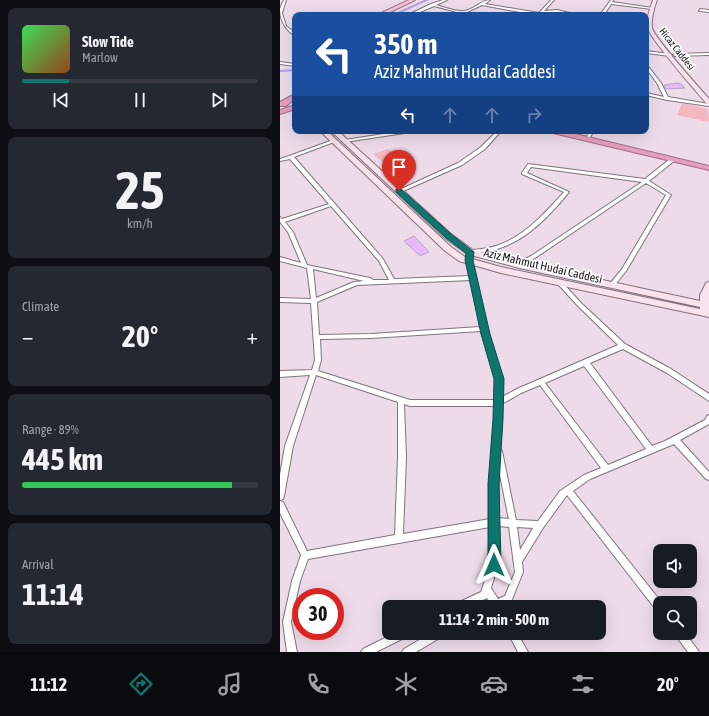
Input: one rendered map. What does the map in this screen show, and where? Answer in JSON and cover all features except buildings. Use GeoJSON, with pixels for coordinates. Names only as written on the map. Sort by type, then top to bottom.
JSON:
{"type":"FeatureCollection","features":[{"type":"Feature","properties":{"kind":"highway"},"geometry":{"type":"LineString","coordinates":[[281,104],[292,98]]}},
{"type":"Feature","properties":{"kind":"highway"},"geometry":{"type":"LineString","coordinates":[[281,104],[292,102]]}},
{"type":"Feature","properties":{"kind":"highway"},"geometry":{"type":"LineString","coordinates":[[280,112],[292,108]]}},
{"type":"Feature","properties":{"kind":"highway"},"geometry":{"type":"LineString","coordinates":[[280,112],[292,112]]}},
{"type":"Feature","properties":{"kind":"highway"},"geometry":{"type":"LineString","coordinates":[[565,134],[709,168]]}},
{"type":"Feature","properties":{"kind":"highway"},"geometry":{"type":"LineString","coordinates":[[594,134],[709,163]]}},
{"type":"Feature","properties":{"kind":"main road"},"geometry":{"type":"LineString","coordinates":[[379,12],[405,0]]}},
{"type":"Feature","properties":{"kind":"main road"},"geometry":{"type":"LineString","coordinates":[[387,12],[413,0]]}},
{"type":"Feature","properties":{"kind":"street"},"geometry":{"type":"LineString","coordinates":[[285,0],[280,11],[285,26],[292,32]]}},
{"type":"Feature","properties":{"kind":"street"},"geometry":{"type":"LineString","coordinates":[[417,12],[446,0]]}},
{"type":"Feature","properties":{"kind":"street"},"geometry":{"type":"LineString","coordinates":[[432,6],[464,12],[488,0]]}},
{"type":"Feature","properties":{"kind":"street"},"geometry":{"type":"LineString","coordinates":[[542,12],[553,0]]}},
{"type":"Feature","properties":{"kind":"street","name":"Hicaz Caddesi"},"geometry":{"type":"LineString","coordinates":[[655,0],[652,8],[650,28],[709,104]]}},
{"type":"Feature","properties":{"kind":"street","name":"Hicaz Caddesi"},"geometry":{"type":"LineString","coordinates":[[661,0],[657,9],[655,26],[672,55],[709,96]]}},
{"type":"Feature","properties":{"kind":"street"},"geometry":{"type":"LineString","coordinates":[[604,12],[610,1],[652,8]]}},
{"type":"Feature","properties":{"kind":"street"},"geometry":{"type":"LineString","coordinates":[[482,4],[528,12]]}},
{"type":"Feature","properties":{"kind":"street"},"geometry":{"type":"LineString","coordinates":[[700,10],[709,11]]}},
{"type":"Feature","properties":{"kind":"street"},"geometry":{"type":"LineString","coordinates":[[550,12],[560,12]]}},
{"type":"Feature","properties":{"kind":"street"},"geometry":{"type":"LineString","coordinates":[[649,52],[672,55],[709,54]]}},
{"type":"Feature","properties":{"kind":"street"},"geometry":{"type":"LineString","coordinates":[[280,63],[292,65]]}},
{"type":"Feature","properties":{"kind":"street"},"geometry":{"type":"LineString","coordinates":[[649,70],[659,83],[667,99]]}},
{"type":"Feature","properties":{"kind":"street"},"geometry":{"type":"LineString","coordinates":[[649,95],[667,99],[709,104]]}},
{"type":"Feature","properties":{"kind":"street","name":"Aziz Mahmut Hudai Caddesi"},"geometry":{"type":"LineString","coordinates":[[326,134],[448,249],[462,258],[470,256],[516,265],[612,285],[707,308]]}},
{"type":"Feature","properties":{"kind":"street","name":"Aziz Mahmut Hudai Caddesi"},"geometry":{"type":"LineString","coordinates":[[337,134],[470,256],[501,270],[559,282],[707,308]]}},
{"type":"Feature","properties":{"kind":"street"},"geometry":{"type":"LineString","coordinates":[[345,141],[391,134]]}},
{"type":"Feature","properties":{"kind":"street"},"geometry":{"type":"LineString","coordinates":[[399,191],[460,164],[483,148],[496,134]]}},
{"type":"Feature","properties":{"kind":"street"},"geometry":{"type":"LineString","coordinates":[[280,160],[333,141]]}},
{"type":"Feature","properties":{"kind":"street"},"geometry":{"type":"LineString","coordinates":[[291,157],[381,260],[392,281]]}},
{"type":"Feature","properties":{"kind":"street"},"geometry":{"type":"LineString","coordinates":[[516,265],[533,257],[646,181],[672,160]]}},
{"type":"Feature","properties":{"kind":"street"},"geometry":{"type":"LineString","coordinates":[[472,600],[484,594],[494,565],[494,484],[499,379],[484,329],[470,256],[499,247],[520,237],[549,212],[567,192],[524,173],[530,165],[646,181],[669,195],[640,244],[612,285]]}},
{"type":"Feature","properties":{"kind":"street"},"geometry":{"type":"LineString","coordinates":[[280,496],[289,446],[318,360],[314,301],[307,266],[290,232],[281,220],[333,204]]}},
{"type":"Feature","properties":{"kind":"street"},"geometry":{"type":"LineString","coordinates":[[280,259],[376,282]]}},
{"type":"Feature","properties":{"kind":"street"},"geometry":{"type":"LineString","coordinates":[[280,300],[314,301],[356,283],[473,278]]}},
{"type":"Feature","properties":{"kind":"street"},"geometry":{"type":"LineString","coordinates":[[559,282],[579,304],[623,346],[669,371],[709,398]]}},
{"type":"Feature","properties":{"kind":"street"},"geometry":{"type":"LineString","coordinates":[[707,308],[704,295],[709,285]]}},
{"type":"Feature","properties":{"kind":"street"},"geometry":{"type":"LineString","coordinates":[[317,337],[372,336],[484,329]]}},
{"type":"Feature","properties":{"kind":"street"},"geometry":{"type":"LineString","coordinates":[[280,374],[314,372],[410,403],[498,403],[519,391],[623,346]]}},
{"type":"Feature","properties":{"kind":"street"},"geometry":{"type":"LineString","coordinates":[[585,362],[651,450]]}},
{"type":"Feature","properties":{"kind":"street"},"geometry":{"type":"LineString","coordinates":[[541,382],[606,468]]}},
{"type":"Feature","properties":{"kind":"street"},"geometry":{"type":"LineString","coordinates":[[399,538],[402,457],[402,401]]}},
{"type":"Feature","properties":{"kind":"street"},"geometry":{"type":"LineString","coordinates":[[518,561],[540,525],[562,494],[587,477],[674,439],[707,422],[709,418]]}},
{"type":"Feature","properties":{"kind":"street"},"geometry":{"type":"LineString","coordinates":[[674,439],[709,477]]}},
{"type":"Feature","properties":{"kind":"street"},"geometry":{"type":"LineString","coordinates":[[496,443],[513,524],[519,572],[508,599],[506,600]]}},
{"type":"Feature","properties":{"kind":"street"},"geometry":{"type":"LineString","coordinates":[[568,490],[653,599]]}},
{"type":"Feature","properties":{"kind":"street"},"geometry":{"type":"LineString","coordinates":[[280,505],[305,555],[296,580],[288,622],[292,652]]}},
{"type":"Feature","properties":{"kind":"street"},"geometry":{"type":"LineString","coordinates":[[305,555],[494,522],[540,525]]}},
{"type":"Feature","properties":{"kind":"street"},"geometry":{"type":"LineString","coordinates":[[486,588],[492,600]]}},
{"type":"Feature","properties":{"kind":"street"},"geometry":{"type":"LineString","coordinates":[[366,652],[391,640]]}},
{"type":"Feature","properties":{"kind":"street"},"geometry":{"type":"LineString","coordinates":[[407,652],[428,640]]}},
{"type":"Feature","properties":{"kind":"street"},"geometry":{"type":"LineString","coordinates":[[516,640],[523,652]]}},
{"type":"Feature","properties":{"kind":"street"},"geometry":{"type":"LineString","coordinates":[[685,640],[694,652]]}},
{"type":"Feature","properties":{"kind":"shaded area"},"geometry":{"type":"Polygon","coordinates":[[[682,103],[708,109],[709,122],[677,115],[682,103]]]}},
{"type":"Feature","properties":{"kind":"shaded area"},"geometry":{"type":"Polygon","coordinates":[[[388,149],[406,164],[391,169],[373,154],[388,149]]]}},
{"type":"Feature","properties":{"kind":"waterway"},"geometry":{"type":"LineString","coordinates":[[400,12],[427,0]]}},
{"type":"Feature","properties":{"kind":"waterway"},"geometry":{"type":"LineString","coordinates":[[280,71],[292,70]]}},
{"type":"Feature","properties":{"kind":"route"},"geometry":{"type":"LineString","coordinates":[[399,191],[448,236],[470,252],[469,260],[485,334],[499,379],[494,484],[494,565]]}}]}
